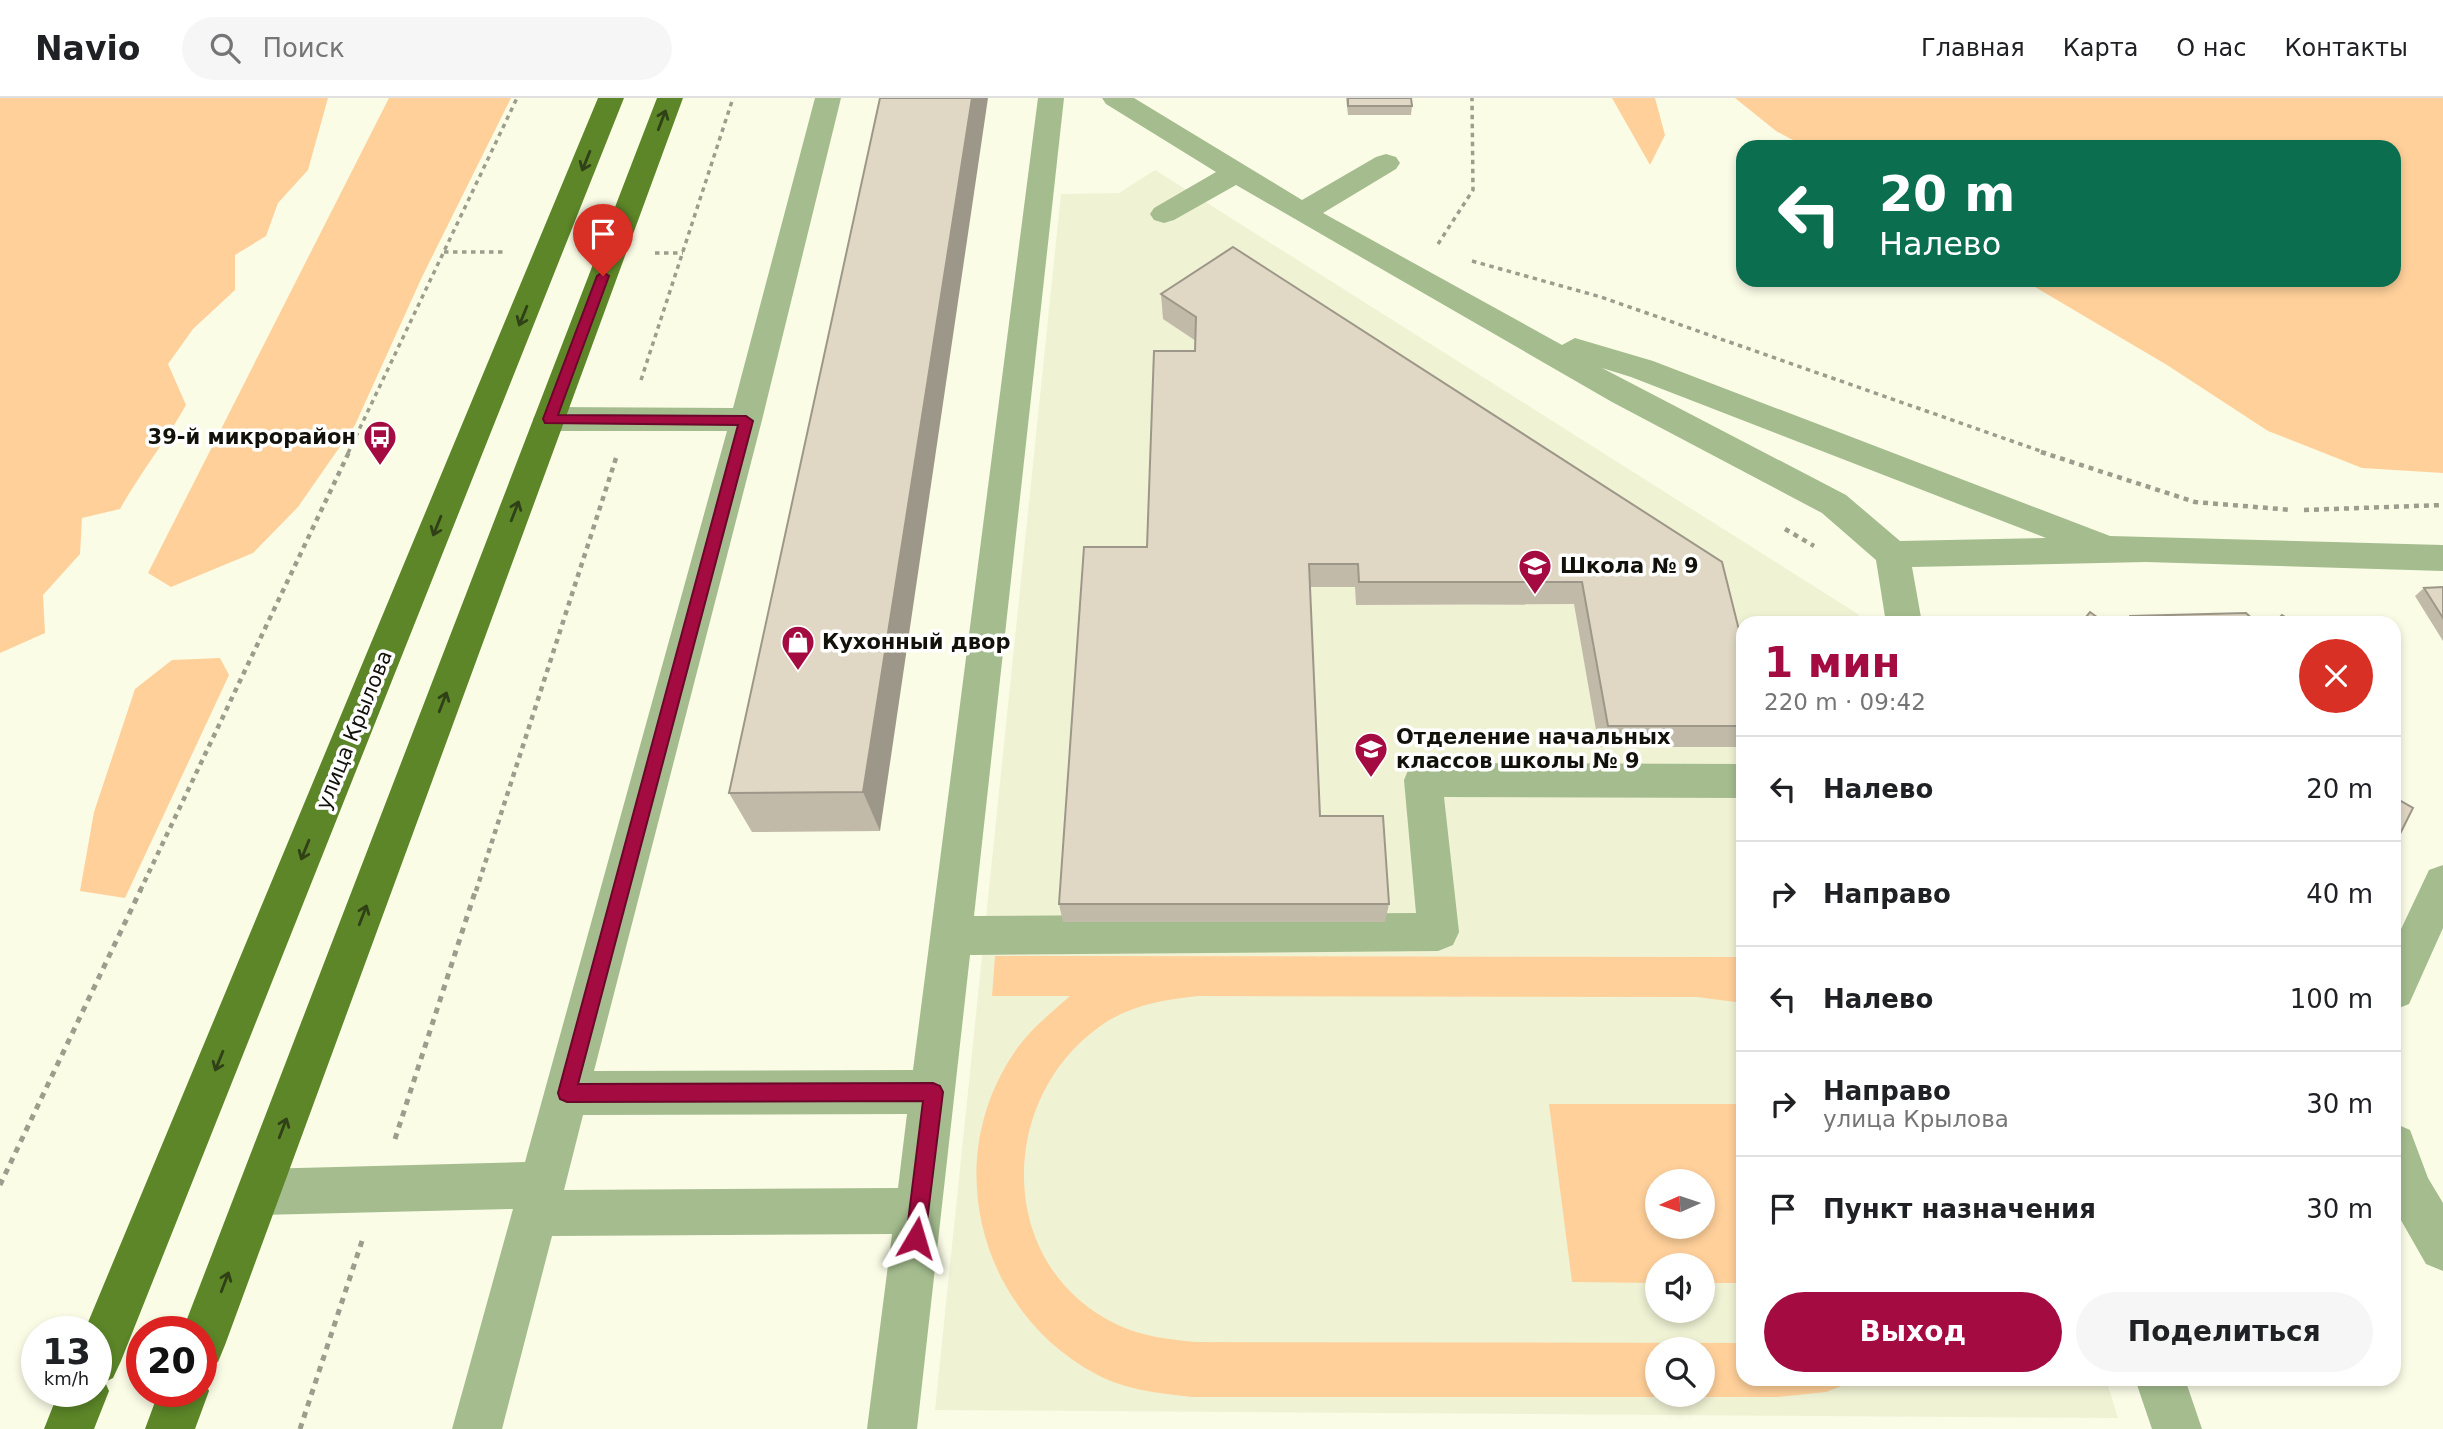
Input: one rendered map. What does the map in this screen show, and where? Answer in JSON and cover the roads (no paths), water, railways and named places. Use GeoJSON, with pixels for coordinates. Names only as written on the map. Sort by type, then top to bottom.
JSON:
{"type":"FeatureCollection","features":[{"type":"Feature","properties":{"kind":"main road","name":"улица Крылова"},"geometry":{"type":"LineString","coordinates":[[112,1322],[611,98]]}},
{"type":"Feature","properties":{"kind":"main road"},"geometry":{"type":"LineString","coordinates":[[212,1316],[670,98]]}},
{"type":"Feature","properties":{"kind":"main road"},"geometry":{"type":"LineString","coordinates":[[69,1429],[78,1407]]}},
{"type":"Feature","properties":{"kind":"main road"},"geometry":{"type":"LineString","coordinates":[[170,1429],[178,1407]]}},
{"type":"Feature","properties":{"kind":"lane"},"geometry":{"type":"LineString","coordinates":[[477,1429],[746,421],[828,98]]}},
{"type":"Feature","properties":{"kind":"lane"},"geometry":{"type":"LineString","coordinates":[[892,1429],[1051,98]]}},
{"type":"Feature","properties":{"kind":"lane"},"geometry":{"type":"LineString","coordinates":[[1115,98],[1302,213],[1623,394],[1834,504],[1892,554],[1903,616]]}},
{"type":"Feature","properties":{"kind":"lane"},"geometry":{"type":"LineString","coordinates":[[1302,213],[1386,163]]}},
{"type":"Feature","properties":{"kind":"lane"},"geometry":{"type":"LineString","coordinates":[[1164,214],[1236,173]]}},
{"type":"Feature","properties":{"kind":"lane"},"geometry":{"type":"LineString","coordinates":[[1508,329],[1642,369],[2114,550]]}},
{"type":"Feature","properties":{"kind":"lane"},"geometry":{"type":"LineString","coordinates":[[550,419],[746,421]]}},
{"type":"Feature","properties":{"kind":"lane"},"geometry":{"type":"LineString","coordinates":[[1892,554],[2114,550],[2442,560]]}},
{"type":"Feature","properties":{"kind":"lane"},"geometry":{"type":"LineString","coordinates":[[952,938],[984,934],[1438,933],[1423,780],[1736,781]]}},
{"type":"Feature","properties":{"kind":"lane"},"geometry":{"type":"LineString","coordinates":[[2401,975],[2443,883]]}},
{"type":"Feature","properties":{"kind":"lane"},"geometry":{"type":"LineString","coordinates":[[567,1093],[933,1092]]}},
{"type":"Feature","properties":{"kind":"lane"},"geometry":{"type":"LineString","coordinates":[[260,1192],[379,1189],[538,1199],[919,1211]]}},
{"type":"Feature","properties":{"kind":"lane"},"geometry":{"type":"LineString","coordinates":[[2402,1191],[2443,1248]]}},
{"type":"Feature","properties":{"kind":"lane"},"geometry":{"type":"LineString","coordinates":[[2162,1386],[2177,1429]]}},
{"type":"Feature","properties":{"kind":"place","name":"39-й микрорайон"},"geometry":{"type":"Point","coordinates":[380,467]}},
{"type":"Feature","properties":{"kind":"place","name":"Школа № 9"},"geometry":{"type":"Point","coordinates":[1535,596]}},
{"type":"Feature","properties":{"kind":"place","name":"Кухонный двор"},"geometry":{"type":"Point","coordinates":[798,672]}},
{"type":"Feature","properties":{"kind":"place","name":"Отделение начальных классов школы № 9"},"geometry":{"type":"Point","coordinates":[1371,779]}}]}
